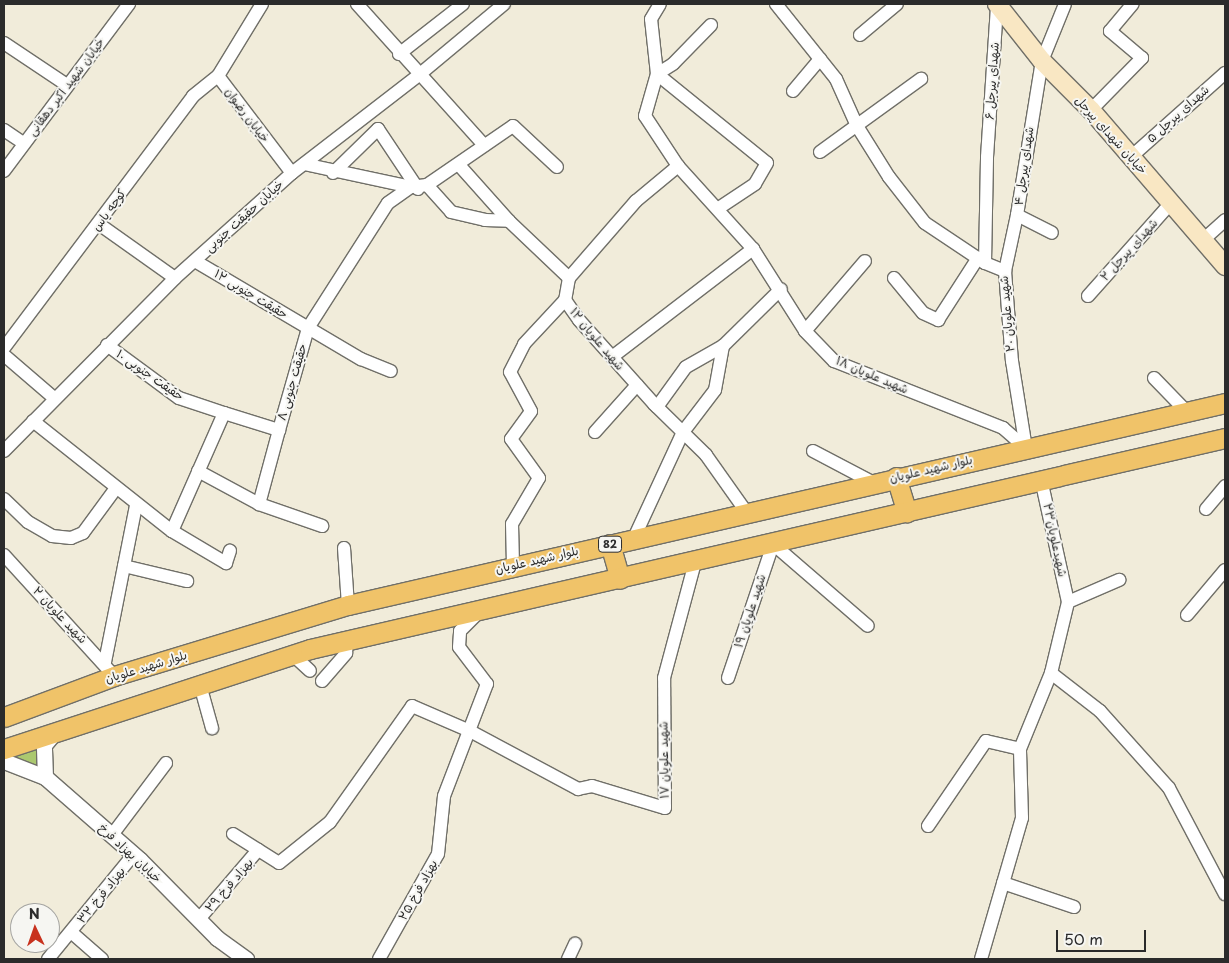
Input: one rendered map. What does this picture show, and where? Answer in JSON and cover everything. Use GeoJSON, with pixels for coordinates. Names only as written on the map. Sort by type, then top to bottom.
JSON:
{"type":"FeatureCollection","features":[{"type":"Feature","properties":{"kind":"main road","name":"خیابان شهدای پیرجل"},"geometry":{"type":"LineString","coordinates":[[997,4],[1042,61],[1091,110],[1225,266]]}},
{"type":"Feature","properties":{"kind":"main road","name":"بلوار شهید علویان"},"geometry":{"type":"LineString","coordinates":[[4,717],[109,669],[348,606],[513,565],[1225,403]]}},
{"type":"Feature","properties":{"kind":"main road"},"geometry":{"type":"LineString","coordinates":[[4,749],[293,655],[347,641],[773,544],[1041,479],[1225,438]]}},
{"type":"Feature","properties":{"kind":"main road"},"geometry":{"type":"LineString","coordinates":[[896,477],[907,512]]}},
{"type":"Feature","properties":{"kind":"main road"},"geometry":{"type":"LineString","coordinates":[[610,544],[620,579]]}},
{"type":"Feature","properties":{"kind":"street","name":"خیابان شهید اکبر دهقانی"},"geometry":{"type":"LineString","coordinates":[[4,170],[129,4]]}},
{"type":"Feature","properties":{"kind":"street","name":"خیابان رضوان"},"geometry":{"type":"LineString","coordinates":[[262,4],[218,76],[292,173]]}},
{"type":"Feature","properties":{"kind":"street"},"geometry":{"type":"LineString","coordinates":[[357,4],[400,54],[484,145]]}},
{"type":"Feature","properties":{"kind":"street"},"geometry":{"type":"LineString","coordinates":[[400,54],[463,4]]}},
{"type":"Feature","properties":{"kind":"street","name":"خیابان حقیقت جنوبی"},"geometry":{"type":"LineString","coordinates":[[6,443],[32,421],[175,278],[292,173],[420,74],[504,4]]}},
{"type":"Feature","properties":{"kind":"street"},"geometry":{"type":"LineString","coordinates":[[660,4],[651,19],[657,74],[767,163],[755,184],[719,208]]}},
{"type":"Feature","properties":{"kind":"street","name":"شهید علویان ۲۰"},"geometry":{"type":"LineString","coordinates":[[776,4],[836,79],[856,126],[889,177],[925,223],[981,260],[1005,271],[1012,361],[1026,448]]}},
{"type":"Feature","properties":{"kind":"street"},"geometry":{"type":"LineString","coordinates":[[860,35],[898,4]]}},
{"type":"Feature","properties":{"kind":"street","name":"شهدای پیرجل ۶"},"geometry":{"type":"LineString","coordinates":[[981,260],[997,4]]}},
{"type":"Feature","properties":{"kind":"street","name":"شهدای پیرجل ۴"},"geometry":{"type":"LineString","coordinates":[[1005,271],[1017,215],[1042,61],[1065,4]]}},
{"type":"Feature","properties":{"kind":"street"},"geometry":{"type":"LineString","coordinates":[[1091,110],[1142,58],[1110,32],[1133,4]]}},
{"type":"Feature","properties":{"kind":"street"},"geometry":{"type":"LineString","coordinates":[[657,74],[673,64],[711,25]]}},
{"type":"Feature","properties":{"kind":"street"},"geometry":{"type":"LineString","coordinates":[[4,43],[67,85]]}},
{"type":"Feature","properties":{"kind":"street"},"geometry":{"type":"LineString","coordinates":[[793,91],[820,59]]}},
{"type":"Feature","properties":{"kind":"street","name":"شهدای پیرجل ۵"},"geometry":{"type":"LineString","coordinates":[[1132,156],[1225,73]]}},
{"type":"Feature","properties":{"kind":"street","name":"شهید علویان ۱۸"},"geometry":{"type":"LineString","coordinates":[[657,74],[645,116],[678,166],[719,208],[754,249],[781,289],[805,331],[834,361],[1003,428],[1026,448]]}},
{"type":"Feature","properties":{"kind":"street","name":"کوچه یاس"},"geometry":{"type":"LineString","coordinates":[[4,348],[99,224],[193,96],[218,76]]}},
{"type":"Feature","properties":{"kind":"street"},"geometry":{"type":"LineString","coordinates":[[820,152],[921,79]]}},
{"type":"Feature","properties":{"kind":"street","name":"حقیقت جنوبی ۸"},"geometry":{"type":"LineString","coordinates":[[224,413],[279,430],[308,328],[388,203],[459,165],[484,145],[513,126],[556,167]]}},
{"type":"Feature","properties":{"kind":"street"},"geometry":{"type":"LineString","coordinates":[[333,172],[378,129],[419,187],[451,212],[485,220],[509,221]]}},
{"type":"Feature","properties":{"kind":"street"},"geometry":{"type":"LineString","coordinates":[[4,130],[23,143]]}},
{"type":"Feature","properties":{"kind":"street"},"geometry":{"type":"LineString","coordinates":[[304,164],[333,172],[419,187]]}},
{"type":"Feature","properties":{"kind":"street"},"geometry":{"type":"LineString","coordinates":[[459,165],[509,221],[569,278],[636,201],[678,166]]}},
{"type":"Feature","properties":{"kind":"street","name":"شهدای پیرجل ۲"},"geometry":{"type":"LineString","coordinates":[[1088,296],[1171,204]]}},
{"type":"Feature","properties":{"kind":"street"},"geometry":{"type":"LineString","coordinates":[[1017,215],[1052,233]]}},
{"type":"Feature","properties":{"kind":"street"},"geometry":{"type":"LineString","coordinates":[[1203,240],[1225,220]]}},
{"type":"Feature","properties":{"kind":"street"},"geometry":{"type":"LineString","coordinates":[[99,224],[175,278]]}},
{"type":"Feature","properties":{"kind":"street"},"geometry":{"type":"LineString","coordinates":[[612,357],[754,249]]}},
{"type":"Feature","properties":{"kind":"street"},"geometry":{"type":"LineString","coordinates":[[894,278],[922,313],[938,320],[981,260]]}},
{"type":"Feature","properties":{"kind":"street","name":"حقیقت جنوبی ۱۲"},"geometry":{"type":"LineString","coordinates":[[194,261],[361,359],[391,371]]}},
{"type":"Feature","properties":{"kind":"street"},"geometry":{"type":"LineString","coordinates":[[805,331],[865,261]]}},
{"type":"Feature","properties":{"kind":"street","name":"شهید علویان ۱۲"},"geometry":{"type":"LineString","coordinates":[[569,278],[565,300],[612,357],[657,407],[706,455],[747,513]]}},
{"type":"Feature","properties":{"kind":"street"},"geometry":{"type":"LineString","coordinates":[[657,407],[686,367],[722,346],[781,289]]}},
{"type":"Feature","properties":{"kind":"street"},"geometry":{"type":"LineString","coordinates":[[513,565],[512,524],[539,478],[511,439],[531,411],[510,372],[524,344],[565,300]]}},
{"type":"Feature","properties":{"kind":"street","name":"حقیقت جنوبی ۱۰"},"geometry":{"type":"LineString","coordinates":[[106,345],[179,398],[224,413]]}},
{"type":"Feature","properties":{"kind":"street"},"geometry":{"type":"LineString","coordinates":[[634,538],[683,432],[715,390],[722,346]]}},
{"type":"Feature","properties":{"kind":"street"},"geometry":{"type":"LineString","coordinates":[[4,354],[54,398]]}},
{"type":"Feature","properties":{"kind":"street"},"geometry":{"type":"LineString","coordinates":[[1154,378],[1187,412]]}},
{"type":"Feature","properties":{"kind":"street"},"geometry":{"type":"LineString","coordinates":[[595,432],[637,385]]}},
{"type":"Feature","properties":{"kind":"street"},"geometry":{"type":"LineString","coordinates":[[172,531],[224,413]]}},
{"type":"Feature","properties":{"kind":"street"},"geometry":{"type":"LineString","coordinates":[[32,421],[136,505],[172,531],[226,563],[230,551]]}},
{"type":"Feature","properties":{"kind":"street"},"geometry":{"type":"LineString","coordinates":[[259,504],[279,430]]}},
{"type":"Feature","properties":{"kind":"street"},"geometry":{"type":"LineString","coordinates":[[813,451],[874,483]]}},
{"type":"Feature","properties":{"kind":"street"},"geometry":{"type":"LineString","coordinates":[[198,471],[259,504],[322,526]]}},
{"type":"Feature","properties":{"kind":"street","name":"شهیدعلویان۲۳"},"geometry":{"type":"LineString","coordinates":[[1041,479],[1068,602]]}},
{"type":"Feature","properties":{"kind":"street"},"geometry":{"type":"LineString","coordinates":[[1206,509],[1225,486]]}},
{"type":"Feature","properties":{"kind":"street"},"geometry":{"type":"LineString","coordinates":[[4,499],[28,522],[52,536],[71,538],[83,533],[116,488]]}},
{"type":"Feature","properties":{"kind":"street"},"geometry":{"type":"LineString","coordinates":[[109,669],[124,566],[136,505]]}},
{"type":"Feature","properties":{"kind":"street"},"geometry":{"type":"LineString","coordinates":[[773,544],[868,626]]}},
{"type":"Feature","properties":{"kind":"street","name":"شهید علویان ۱۹"},"geometry":{"type":"LineString","coordinates":[[728,678],[773,544]]}},
{"type":"Feature","properties":{"kind":"street"},"geometry":{"type":"LineString","coordinates":[[344,548],[348,606]]}},
{"type":"Feature","properties":{"kind":"street","name":"شهید علویان ۲"},"geometry":{"type":"LineString","coordinates":[[4,556],[109,669]]}},
{"type":"Feature","properties":{"kind":"street","name":"شهید علویان ۱۷"},"geometry":{"type":"LineString","coordinates":[[470,731],[578,789],[592,786],[665,808],[664,678],[694,562]]}},
{"type":"Feature","properties":{"kind":"street"},"geometry":{"type":"LineString","coordinates":[[124,566],[188,581]]}},
{"type":"Feature","properties":{"kind":"street"},"geometry":{"type":"LineString","coordinates":[[1187,614],[1224,575]]}},
{"type":"Feature","properties":{"kind":"street"},"geometry":{"type":"LineString","coordinates":[[981,959],[1022,818],[1020,749],[1051,673],[1068,602],[1119,580]]}},
{"type":"Feature","properties":{"kind":"street","name":"بهزاد فرخ ۲۵"},"geometry":{"type":"LineString","coordinates":[[379,959],[438,854],[444,796],[487,684],[459,647],[460,631],[480,611]]}},
{"type":"Feature","properties":{"kind":"street"},"geometry":{"type":"LineString","coordinates":[[322,681],[346,653],[347,641]]}},
{"type":"Feature","properties":{"kind":"street"},"geometry":{"type":"LineString","coordinates":[[293,655],[310,671]]}},
{"type":"Feature","properties":{"kind":"street"},"geometry":{"type":"LineString","coordinates":[[1051,673],[1100,711],[1169,788],[1225,894]]}},
{"type":"Feature","properties":{"kind":"street"},"geometry":{"type":"LineString","coordinates":[[200,686],[212,728]]}},
{"type":"Feature","properties":{"kind":"street"},"geometry":{"type":"LineString","coordinates":[[233,834],[279,863],[330,822],[412,706],[470,731]]}},
{"type":"Feature","properties":{"kind":"street"},"geometry":{"type":"LineString","coordinates":[[44,777],[44,745],[55,732]]}},
{"type":"Feature","properties":{"kind":"street"},"geometry":{"type":"LineString","coordinates":[[928,826],[986,741],[1020,749]]}},
{"type":"Feature","properties":{"kind":"street","name":"خیابان بهزاد فرخ"},"geometry":{"type":"LineString","coordinates":[[4,761],[44,777],[134,854],[199,919],[242,958]]}},
{"type":"Feature","properties":{"kind":"street"},"geometry":{"type":"LineString","coordinates":[[112,835],[166,763]]}},
{"type":"Feature","properties":{"kind":"street","name":"بهزاد فرخ ۲۹"},"geometry":{"type":"LineString","coordinates":[[199,919],[258,850]]}},
{"type":"Feature","properties":{"kind":"street","name":"بهزاد فرخ ۳۲"},"geometry":{"type":"LineString","coordinates":[[48,959],[134,854]]}},
{"type":"Feature","properties":{"kind":"street"},"geometry":{"type":"LineString","coordinates":[[1003,883],[1074,907]]}},
{"type":"Feature","properties":{"kind":"street"},"geometry":{"type":"LineString","coordinates":[[71,932],[102,959]]}},
{"type":"Feature","properties":{"kind":"street"},"geometry":{"type":"LineString","coordinates":[[568,959],[576,944]]}},
{"type":"Feature","properties":{"kind":"green space"},"geometry":{"type":"Polygon","coordinates":[[[53,733],[42,769],[10,762],[4,749],[53,733]]]}}]}
